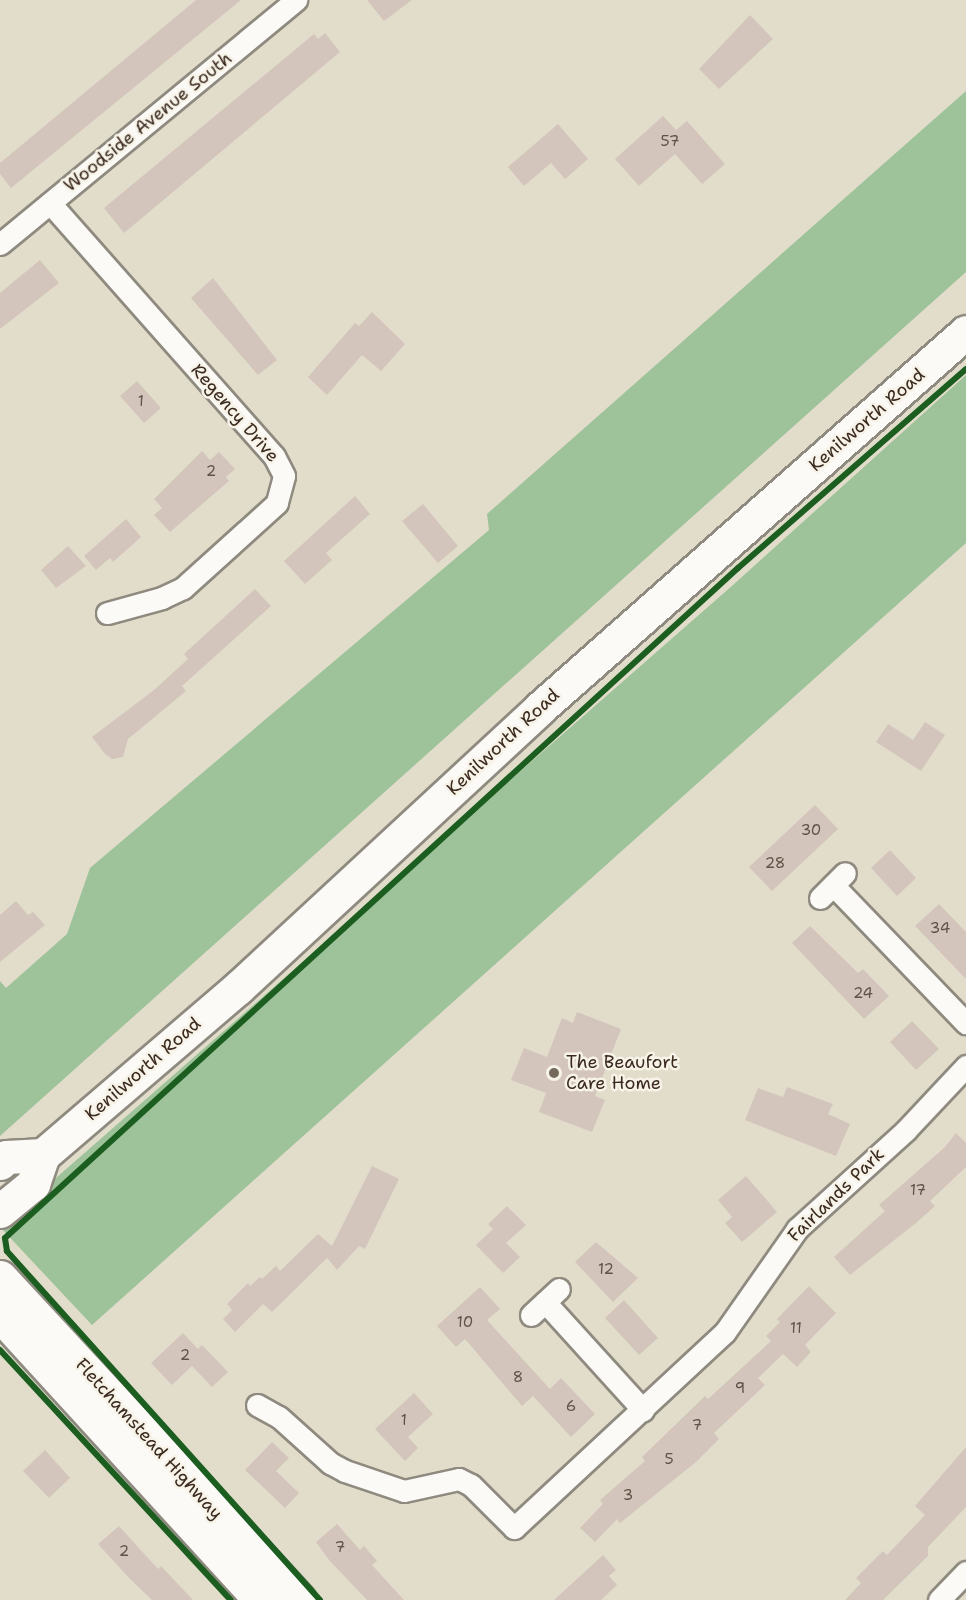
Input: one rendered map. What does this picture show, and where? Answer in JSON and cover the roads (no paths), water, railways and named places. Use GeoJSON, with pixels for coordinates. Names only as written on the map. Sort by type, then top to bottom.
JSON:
{"type":"FeatureCollection","features":[{"type":"Feature","properties":{"kind":"main road","name":"Kenilworth Road"},"geometry":{"type":"LineString","coordinates":[[0,1211],[33,1184],[44,1155],[238,988],[540,708],[966,333]]}},
{"type":"Feature","properties":{"kind":"main road"},"geometry":{"type":"LineString","coordinates":[[0,1163],[6,1157],[44,1155]]}},
{"type":"Feature","properties":{"kind":"main road","name":"Fletchamstead Highway"},"geometry":{"type":"LineString","coordinates":[[0,1277],[299,1600]]}},
{"type":"Feature","properties":{"kind":"main road","name":"Fletchamstead Highway"},"geometry":{"type":"LineString","coordinates":[[0,1315],[260,1600]]}},
{"type":"Feature","properties":{"kind":"street","name":"Woodside Avenue South"},"geometry":{"type":"LineString","coordinates":[[0,244],[296,0]]}},
{"type":"Feature","properties":{"kind":"street","name":"Regency Drive"},"geometry":{"type":"LineString","coordinates":[[50,203],[274,456],[284,476],[277,503],[183,588],[107,612]]}},
{"type":"Feature","properties":{"kind":"street"},"geometry":{"type":"LineString","coordinates":[[833,885],[966,1023]]}},
{"type":"Feature","properties":{"kind":"street","name":"Fairlands Park"},"geometry":{"type":"LineString","coordinates":[[257,1405],[279,1416],[330,1463],[345,1471],[404,1491],[459,1479],[471,1485],[514,1528],[725,1332],[797,1229],[906,1130],[966,1066]]}},
{"type":"Feature","properties":{"kind":"street"},"geometry":{"type":"LineString","coordinates":[[545,1302],[642,1410]]}},
{"type":"Feature","properties":{"kind":"street"},"geometry":{"type":"LineString","coordinates":[[939,1600],[966,1572]]}},
{"type":"Feature","properties":{"kind":"place","name":"The Beaufort Care Home"},"geometry":{"type":"Point","coordinates":[554,1073]}}]}
